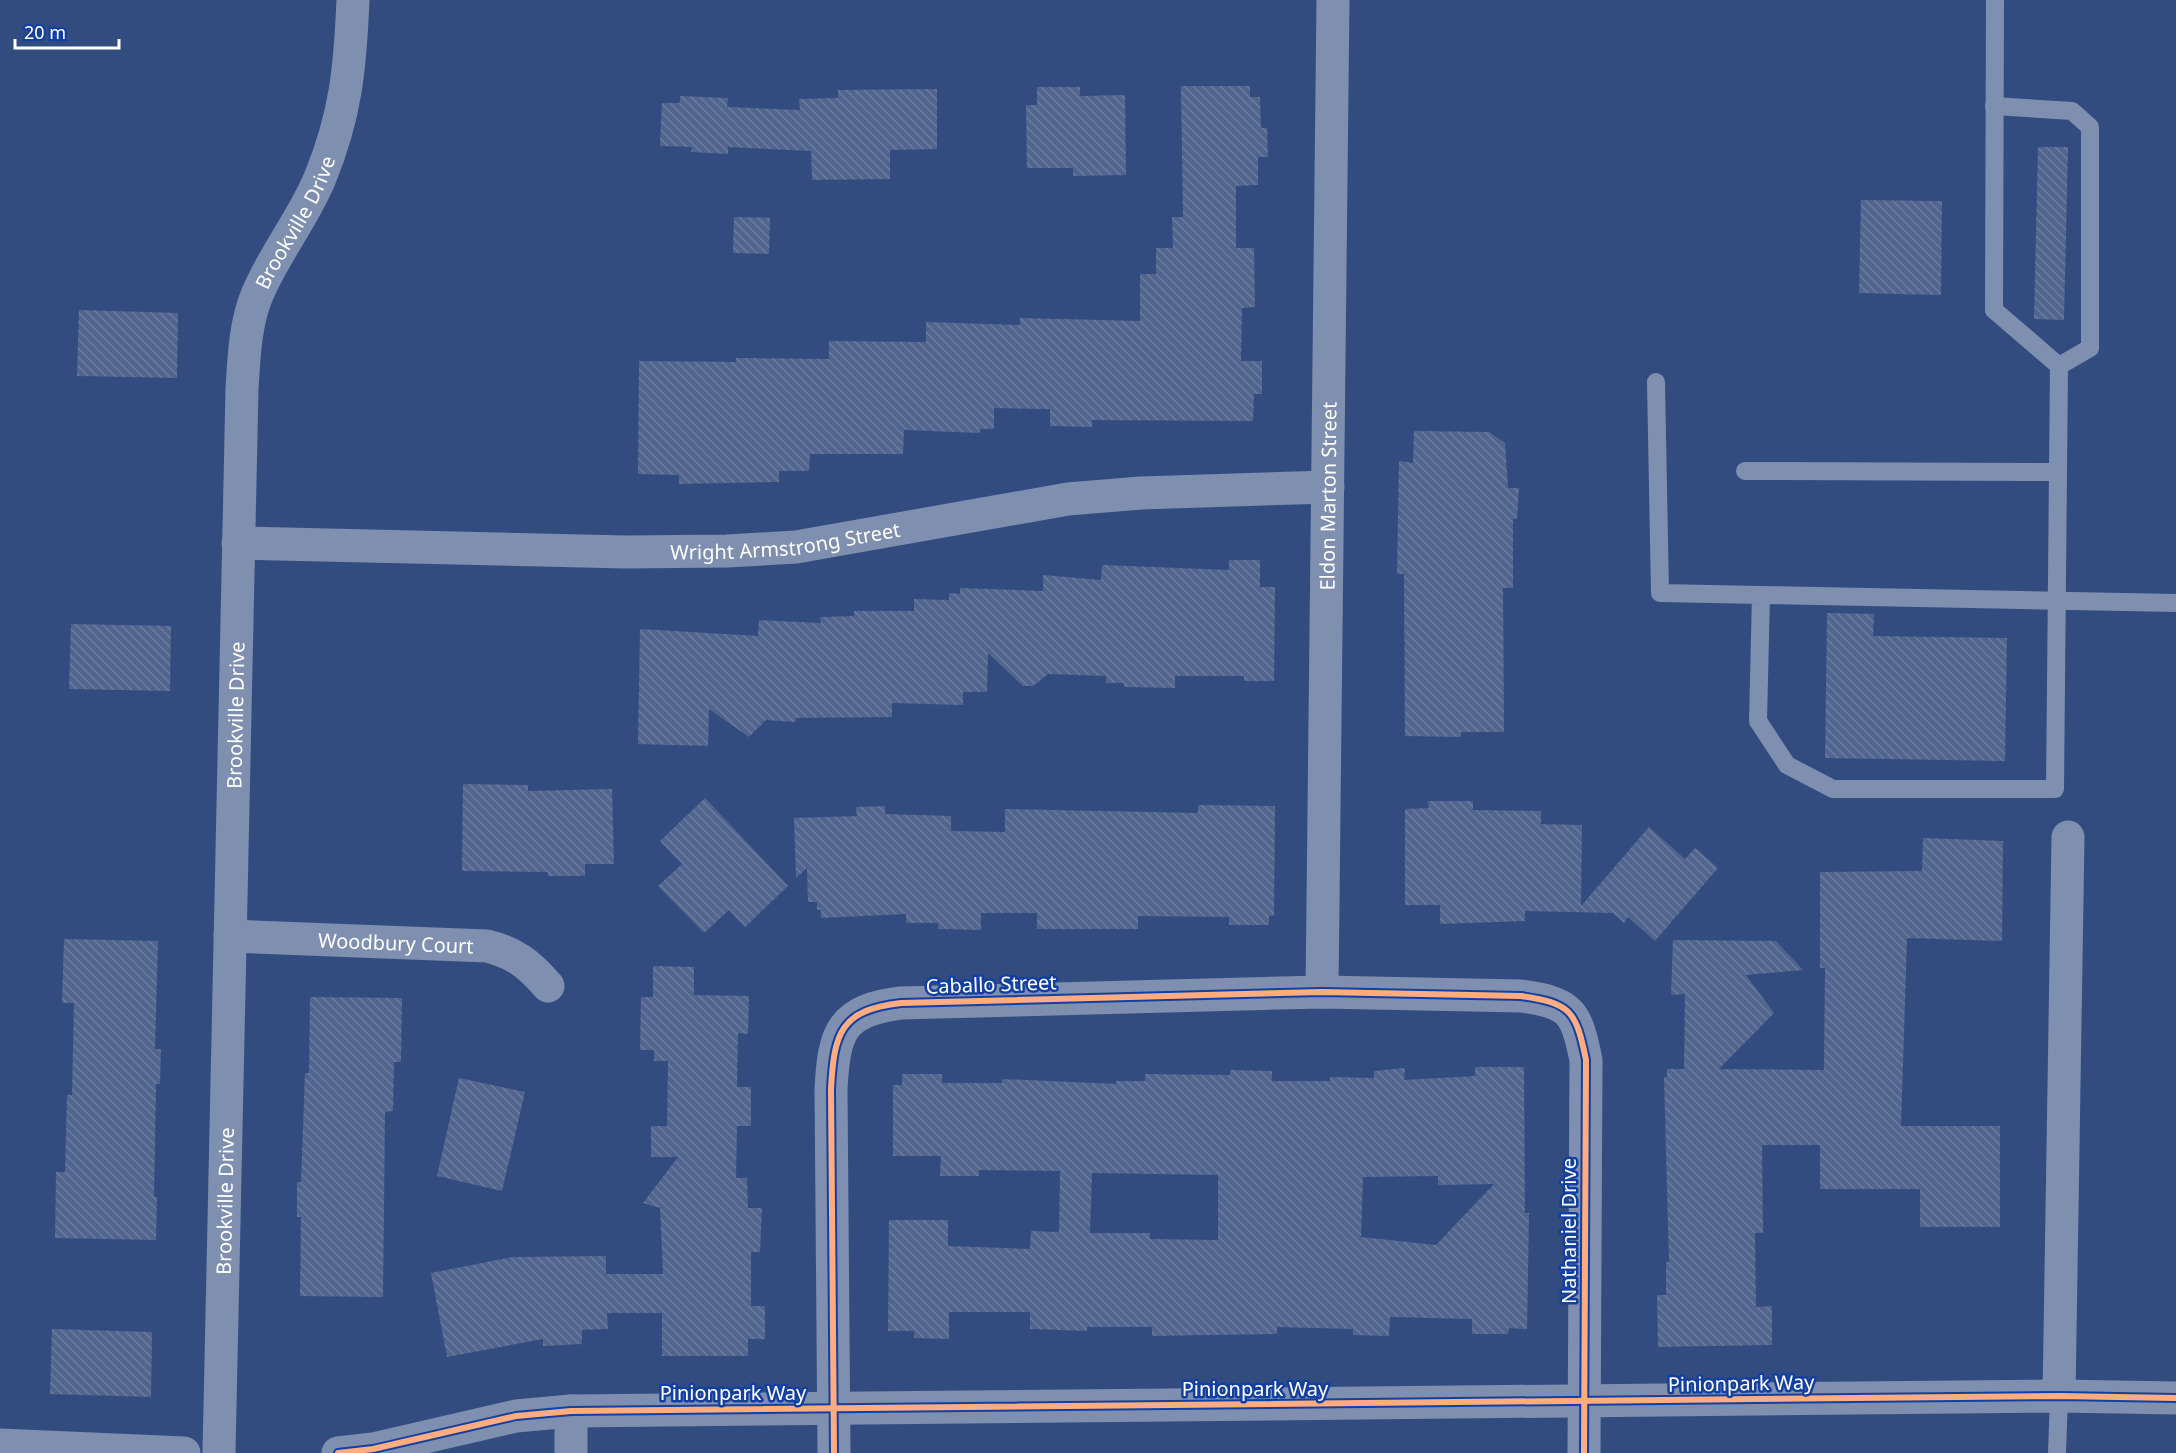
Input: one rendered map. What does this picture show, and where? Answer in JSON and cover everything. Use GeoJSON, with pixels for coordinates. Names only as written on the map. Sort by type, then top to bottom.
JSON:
{"type":"FeatureCollection","features":[{"type":"Feature","properties":{"kind":"street","name":"Brookville Drive"},"geometry":{"type":"LineString","coordinates":[[219,1453],[238,543],[242,389],[246,336],[257,295],[319,180],[340,123],[350,70],[353,0]]}},
{"type":"Feature","properties":{"kind":"street","name":"Eldon Marton Street"},"geometry":{"type":"LineString","coordinates":[[1322,992],[1333,0]]}},
{"type":"Feature","properties":{"kind":"street","name":"Wright Armstrong Street"},"geometry":{"type":"LineString","coordinates":[[238,543],[626,552],[727,551],[796,547],[1068,499],[1141,493],[1328,487]]}},
{"type":"Feature","properties":{"kind":"street"},"geometry":{"type":"LineString","coordinates":[[2059,1396],[2068,837]]}},
{"type":"Feature","properties":{"kind":"street","name":"Woodbury Court"},"geometry":{"type":"LineString","coordinates":[[230,936],[487,946],[509,952],[529,964],[548,986]]}},
{"type":"Feature","properties":{"kind":"street","name":"Caballo Street"},"geometry":{"type":"LineString","coordinates":[[834,1453],[832,1056],[848,1022],[873,1006],[901,1003],[1322,992],[1521,996],[1552,1000],[1569,1012]]}},
{"type":"Feature","properties":{"kind":"street","name":"Nathaniel Drive"},"geometry":{"type":"LineString","coordinates":[[1569,1012],[1580,1029],[1586,1060],[1584,1453]]}},
{"type":"Feature","properties":{"kind":"street","name":"Pinionpark Way"},"geometry":{"type":"LineString","coordinates":[[338,1453],[373,1449],[516,1416],[571,1411],[2059,1396],[2176,1398]]}},
{"type":"Feature","properties":{"kind":"street"},"geometry":{"type":"LineString","coordinates":[[571,1411],[571,1453]]}},
{"type":"Feature","properties":{"kind":"street"},"geometry":{"type":"LineString","coordinates":[[5,1445],[184,1453]]}},
{"type":"Feature","properties":{"kind":"lane"},"geometry":{"type":"LineString","coordinates":[[1995,0],[1994,310],[2059,366]]}},
{"type":"Feature","properties":{"kind":"lane"},"geometry":{"type":"LineString","coordinates":[[1994,106],[2072,111],[2090,127],[2090,348],[2059,366]]}},
{"type":"Feature","properties":{"kind":"lane"},"geometry":{"type":"LineString","coordinates":[[1761,595],[1758,721],[1787,765],[1833,789],[2055,789],[2059,366]]}},
{"type":"Feature","properties":{"kind":"lane"},"geometry":{"type":"LineString","coordinates":[[1656,382],[1660,593],[2176,603]]}},
{"type":"Feature","properties":{"kind":"lane"},"geometry":{"type":"LineString","coordinates":[[1745,471],[2057,472]]}},
{"type":"Feature","properties":{"kind":"lane"},"geometry":{"type":"LineString","coordinates":[[2057,1453],[2059,1396]]}},
{"type":"Feature","properties":{"kind":"building"},"geometry":{"type":"Polygon","coordinates":[[[1181,86],[1250,86],[1250,97],[1260,97],[1261,128],[1267,128],[1268,157],[1258,157],[1258,185],[1236,186],[1236,248],[1254,248],[1255,307],[1242,308],[1241,361],[1262,361],[1262,394],[1254,394],[1253,421],[1092,420],[1092,427],[1050,426],[1050,409],[994,408],[994,429],[980,429],[980,433],[904,430],[903,454],[810,454],[809,471],[779,471],[779,482],[679,484],[679,475],[638,474],[639,361],[736,362],[736,358],[829,359],[829,341],[926,342],[926,322],[1020,325],[1020,318],[1140,321],[1140,274],[1156,274],[1156,248],[1173,248],[1172,217],[1183,217],[1181,86]]]}},
{"type":"Feature","properties":{"kind":"building"},"geometry":{"type":"Polygon","coordinates":[[[1037,87],[1080,87],[1080,96],[1125,95],[1126,175],[1073,176],[1073,168],[1027,168],[1026,105],[1037,105],[1037,87]]]}},
{"type":"Feature","properties":{"kind":"building"},"geometry":{"type":"Polygon","coordinates":[[[937,89],[937,149],[890,150],[890,179],[812,180],[811,151],[728,147],[728,154],[691,152],[692,147],[660,146],[662,103],[680,103],[680,96],[728,98],[727,107],[800,110],[799,99],[838,98],[838,90],[937,89]]]}},
{"type":"Feature","properties":{"kind":"building"},"geometry":{"type":"Polygon","coordinates":[[[2038,147],[2068,147],[2064,320],[2034,319],[2038,147]]]}},
{"type":"Feature","properties":{"kind":"building"},"geometry":{"type":"Polygon","coordinates":[[[1861,200],[1942,201],[1941,295],[1859,293],[1861,200]]]}},
{"type":"Feature","properties":{"kind":"building"},"geometry":{"type":"Polygon","coordinates":[[[734,217],[770,218],[769,254],[733,253],[734,217]]]}},
{"type":"Feature","properties":{"kind":"building"},"geometry":{"type":"Polygon","coordinates":[[[79,310],[178,313],[177,378],[77,376],[79,310]]]}},
{"type":"Feature","properties":{"kind":"building"},"geometry":{"type":"Polygon","coordinates":[[[1414,431],[1489,432],[1505,443],[1508,488],[1519,488],[1517,519],[1513,519],[1513,588],[1503,588],[1504,732],[1461,732],[1461,737],[1405,736],[1404,574],[1397,574],[1399,461],[1413,463],[1414,431]]]}},
{"type":"Feature","properties":{"kind":"building"},"geometry":{"type":"Polygon","coordinates":[[[1229,560],[1260,560],[1260,587],[1275,587],[1274,681],[1244,681],[1244,676],[1175,676],[1175,688],[1124,687],[1124,683],[1106,683],[1106,676],[1048,674],[1033,686],[1023,686],[988,653],[987,692],[963,692],[963,705],[892,703],[892,717],[796,718],[795,722],[766,720],[749,737],[709,709],[708,746],[638,744],[640,629],[758,636],[759,620],[821,623],[820,617],[854,616],[854,611],[914,611],[914,599],[949,600],[949,593],[960,594],[960,588],[1043,591],[1043,575],[1101,580],[1102,565],[1229,570],[1229,560]]]}},
{"type":"Feature","properties":{"kind":"building"},"geometry":{"type":"Polygon","coordinates":[[[1827,613],[1874,614],[1873,636],[2007,638],[2005,761],[1825,758],[1827,613]]]}},
{"type":"Feature","properties":{"kind":"building"},"geometry":{"type":"Polygon","coordinates":[[[71,624],[171,626],[170,691],[69,689],[71,624]]]}},
{"type":"Feature","properties":{"kind":"building"},"geometry":{"type":"Polygon","coordinates":[[[463,784],[528,785],[528,791],[612,789],[614,864],[585,864],[585,876],[548,876],[548,872],[462,871],[463,784]]]}},
{"type":"Feature","properties":{"kind":"building"},"geometry":{"type":"Polygon","coordinates":[[[705,798],[788,886],[745,927],[729,910],[704,933],[658,886],[682,864],[660,841],[705,798]]]}},
{"type":"Feature","properties":{"kind":"building"},"geometry":{"type":"Polygon","coordinates":[[[1428,801],[1473,801],[1473,810],[1541,811],[1541,824],[1582,825],[1581,906],[1649,827],[1685,859],[1695,848],[1718,868],[1655,941],[1628,917],[1624,923],[1613,913],[1525,911],[1525,921],[1440,924],[1440,905],[1405,905],[1405,809],[1429,808],[1428,801]]]}},
{"type":"Feature","properties":{"kind":"building"},"geometry":{"type":"Polygon","coordinates":[[[1198,805],[1275,806],[1274,916],[1269,916],[1269,925],[1229,925],[1229,917],[1138,916],[1138,929],[1037,929],[1037,913],[981,913],[981,930],[938,929],[938,923],[906,923],[906,914],[821,918],[821,910],[817,910],[817,902],[808,902],[807,868],[796,878],[794,818],[857,816],[856,807],[885,806],[885,814],[951,816],[951,831],[1005,832],[1005,809],[1198,813],[1198,805]]]}},
{"type":"Feature","properties":{"kind":"building"},"geometry":{"type":"Polygon","coordinates":[[[1923,838],[2003,841],[2002,941],[1907,938],[1901,1126],[2000,1126],[2000,1227],[1920,1227],[1920,1189],[1820,1189],[1820,1145],[1762,1145],[1763,1233],[1755,1233],[1756,1307],[1772,1306],[1772,1345],[1658,1347],[1657,1295],[1666,1295],[1666,1262],[1669,1262],[1664,1077],[1667,1077],[1667,1069],[1684,1069],[1685,994],[1671,995],[1673,940],[1776,941],[1803,970],[1746,975],[1774,1013],[1719,1069],[1824,1070],[1825,968],[1820,968],[1820,872],[1922,871],[1923,838]]]}},
{"type":"Feature","properties":{"kind":"building"},"geometry":{"type":"Polygon","coordinates":[[[64,939],[158,941],[155,1049],[161,1049],[160,1084],[156,1084],[154,1197],[157,1197],[156,1240],[55,1238],[56,1172],[65,1172],[67,1095],[72,1095],[74,1003],[62,1003],[64,939]]]}},
{"type":"Feature","properties":{"kind":"building"},"geometry":{"type":"Polygon","coordinates":[[[653,966],[694,967],[694,995],[749,996],[748,1034],[738,1033],[737,1087],[751,1087],[751,1126],[737,1126],[736,1178],[747,1178],[748,1208],[762,1208],[760,1252],[751,1252],[751,1306],[765,1306],[765,1339],[748,1339],[748,1356],[662,1356],[662,1313],[607,1313],[608,1329],[582,1330],[582,1344],[543,1346],[543,1339],[447,1357],[431,1273],[513,1257],[606,1256],[606,1274],[663,1274],[660,1208],[643,1203],[678,1157],[651,1157],[651,1126],[667,1126],[668,1061],[654,1061],[654,1050],[640,1050],[641,997],[653,997],[653,966]]]}},
{"type":"Feature","properties":{"kind":"building"},"geometry":{"type":"Polygon","coordinates":[[[310,997],[402,998],[401,1062],[394,1062],[393,1111],[385,1112],[383,1297],[300,1296],[301,1217],[297,1217],[297,1182],[301,1182],[305,1073],[309,1073],[310,997]]]}},
{"type":"Feature","properties":{"kind":"building"},"geometry":{"type":"Polygon","coordinates":[[[1475,1067],[1524,1067],[1525,1213],[1529,1213],[1527,1329],[1509,1328],[1508,1334],[1472,1334],[1472,1319],[1390,1317],[1389,1336],[1353,1335],[1353,1329],[1277,1327],[1277,1334],[1152,1336],[1152,1327],[1087,1327],[1087,1331],[1030,1329],[1030,1312],[949,1312],[949,1339],[914,1338],[914,1331],[888,1331],[889,1220],[948,1220],[948,1246],[1030,1249],[1031,1231],[1059,1232],[1060,1171],[979,1170],[979,1176],[940,1176],[941,1156],[893,1156],[893,1085],[902,1085],[902,1074],[942,1074],[942,1083],[1002,1083],[1002,1079],[1116,1084],[1116,1081],[1145,1081],[1145,1074],[1230,1075],[1230,1070],[1272,1071],[1272,1081],[1330,1081],[1330,1077],[1374,1078],[1374,1071],[1405,1068],[1404,1080],[1475,1076],[1475,1067]],[[1092,1173],[1090,1233],[1150,1233],[1150,1239],[1218,1240],[1218,1175],[1092,1173]],[[1438,1176],[1363,1177],[1361,1237],[1436,1245],[1494,1184],[1438,1185],[1438,1176]]]}},
{"type":"Feature","properties":{"kind":"building"},"geometry":{"type":"Polygon","coordinates":[[[459,1078],[525,1092],[502,1191],[437,1176],[459,1078]]]}},
{"type":"Feature","properties":{"kind":"building"},"geometry":{"type":"Polygon","coordinates":[[[52,1329],[152,1332],[151,1397],[50,1394],[52,1329]]]}},
{"type":"Feature","properties":{"kind":"cycle path"},"geometry":{"type":"LineString","coordinates":[[834,1453],[831,1089],[832,1069],[839,1039],[853,1018],[865,1011],[901,1003],[1322,992],[1521,996],[1561,1006],[1574,1020],[1579,1030],[1586,1060],[1584,1453]]}},
{"type":"Feature","properties":{"kind":"cycle path"},"geometry":{"type":"LineString","coordinates":[[338,1453],[373,1449],[516,1416],[571,1411],[2059,1396],[2176,1398]]}}]}
